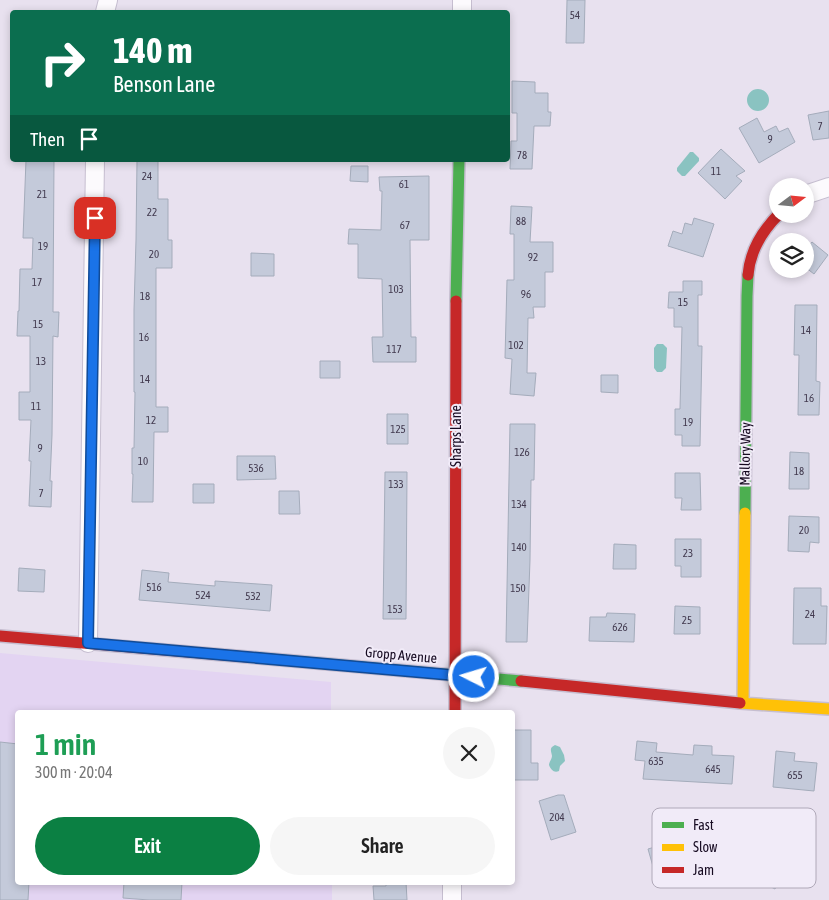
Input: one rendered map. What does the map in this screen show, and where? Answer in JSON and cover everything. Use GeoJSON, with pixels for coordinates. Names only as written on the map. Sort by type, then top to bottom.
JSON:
{"type":"FeatureCollection","features":[{"type":"Feature","properties":{"kind":"street"},"geometry":{"type":"LineString","coordinates":[[88,643],[96,162]]}},
{"type":"Feature","properties":{"kind":"street","name":"Sharps Lane"},"geometry":{"type":"LineString","coordinates":[[455,710],[456,271],[459,162]]}},
{"type":"Feature","properties":{"kind":"street"},"geometry":{"type":"LineString","coordinates":[[814,192],[829,186]]}},
{"type":"Feature","properties":{"kind":"street","name":"Mallory Way"},"geometry":{"type":"LineString","coordinates":[[743,703],[747,288],[750,264],[756,245],[770,223]]}},
{"type":"Feature","properties":{"kind":"street","name":"Gropp Avenue"},"geometry":{"type":"LineString","coordinates":[[0,636],[455,675],[743,703],[829,708]]}},
{"type":"Feature","properties":{"kind":"street"},"geometry":{"type":"LineString","coordinates":[[452,885],[452,900]]}},
{"type":"Feature","properties":{"kind":"shaded area"},"geometry":{"type":"Polygon","coordinates":[[[758,89],[766,92],[769,100],[766,108],[758,111],[750,108],[747,100],[750,92],[758,89]]]}},
{"type":"Feature","properties":{"kind":"shaded area"},"geometry":{"type":"Polygon","coordinates":[[[690,152],[693,152],[699,158],[699,161],[685,176],[682,176],[677,171],[677,168],[690,152]]]}},
{"type":"Feature","properties":{"kind":"shaded area"},"geometry":{"type":"Polygon","coordinates":[[[657,344],[663,344],[667,348],[666,368],[662,372],[657,372],[654,368],[654,348],[657,344]]]}},
{"type":"Feature","properties":{"kind":"shaded area"},"geometry":{"type":"Polygon","coordinates":[[[0,653],[331,682],[331,710],[15,710],[15,885],[332,885],[332,900],[0,900],[0,653]]]}},
{"type":"Feature","properties":{"kind":"shaded area"},"geometry":{"type":"Polygon","coordinates":[[[555,745],[560,747],[565,761],[560,766],[559,771],[556,772],[549,765],[552,757],[551,748],[555,745]]]}},
{"type":"Feature","properties":{"kind":"building"},"geometry":{"type":"Polygon","coordinates":[[[567,0],[585,0],[584,43],[566,43],[567,0]]]}},
{"type":"Feature","properties":{"kind":"building"},"geometry":{"type":"Polygon","coordinates":[[[512,81],[535,82],[535,93],[548,93],[548,112],[551,112],[550,126],[534,126],[532,169],[510,169],[511,141],[517,141],[517,113],[512,113],[512,81]]]}},
{"type":"Feature","properties":{"kind":"building"},"geometry":{"type":"Polygon","coordinates":[[[829,111],[829,138],[813,140],[808,115],[829,111]]]}},
{"type":"Feature","properties":{"kind":"building"},"geometry":{"type":"Polygon","coordinates":[[[757,118],[764,132],[776,126],[779,132],[788,128],[795,142],[759,163],[739,128],[757,118]]]}},
{"type":"Feature","properties":{"kind":"building"},"geometry":{"type":"Polygon","coordinates":[[[721,149],[745,171],[736,176],[742,181],[725,199],[698,173],[721,149]]]}},
{"type":"Feature","properties":{"kind":"building"},"geometry":{"type":"Polygon","coordinates":[[[26,162],[54,162],[53,312],[59,312],[58,337],[53,336],[51,507],[29,506],[31,420],[19,420],[19,392],[30,392],[30,336],[17,336],[20,269],[32,269],[33,238],[23,238],[26,162]]]}},
{"type":"Feature","properties":{"kind":"building"},"geometry":{"type":"Polygon","coordinates":[[[137,162],[158,162],[158,199],[168,199],[168,240],[172,240],[172,268],[156,268],[156,407],[168,407],[168,432],[154,432],[153,502],[132,502],[137,162]]]}},
{"type":"Feature","properties":{"kind":"building"},"geometry":{"type":"Polygon","coordinates":[[[351,166],[368,166],[368,182],[350,181],[351,166]]]}},
{"type":"Feature","properties":{"kind":"building"},"geometry":{"type":"Polygon","coordinates":[[[429,176],[429,240],[410,240],[411,337],[416,337],[416,362],[373,362],[372,337],[383,337],[382,279],[358,278],[358,244],[348,244],[349,229],[381,230],[382,191],[380,191],[379,177],[429,176]]]}},
{"type":"Feature","properties":{"kind":"building"},"geometry":{"type":"Polygon","coordinates":[[[511,206],[532,207],[530,242],[553,242],[553,272],[545,272],[545,307],[533,307],[534,318],[528,318],[527,373],[536,373],[534,396],[510,394],[512,359],[505,358],[507,280],[514,280],[514,234],[510,234],[511,206]]]}},
{"type":"Feature","properties":{"kind":"building"},"geometry":{"type":"Polygon","coordinates":[[[694,218],[714,224],[703,257],[668,246],[673,231],[682,234],[685,223],[692,225],[694,218]]]}},
{"type":"Feature","properties":{"kind":"building"},"geometry":{"type":"Polygon","coordinates":[[[814,244],[828,255],[814,274],[814,244]]]}},
{"type":"Feature","properties":{"kind":"building"},"geometry":{"type":"Polygon","coordinates":[[[251,253],[274,254],[274,276],[251,276],[251,253]]]}},
{"type":"Feature","properties":{"kind":"building"},"geometry":{"type":"Polygon","coordinates":[[[683,281],[702,281],[702,295],[698,295],[698,346],[702,346],[700,446],[682,446],[682,435],[675,435],[675,409],[680,409],[682,327],[674,327],[674,308],[668,308],[669,292],[683,292],[683,281]]]}},
{"type":"Feature","properties":{"kind":"building"},"geometry":{"type":"Polygon","coordinates":[[[795,305],[817,305],[816,381],[820,382],[819,415],[798,415],[799,355],[794,355],[795,305]]]}},
{"type":"Feature","properties":{"kind":"building"},"geometry":{"type":"Polygon","coordinates":[[[320,361],[340,361],[340,378],[320,378],[320,361]]]}},
{"type":"Feature","properties":{"kind":"building"},"geometry":{"type":"Polygon","coordinates":[[[601,375],[618,375],[618,393],[601,392],[601,375]]]}},
{"type":"Feature","properties":{"kind":"building"},"geometry":{"type":"Polygon","coordinates":[[[387,414],[408,414],[408,444],[387,444],[387,414]]]}},
{"type":"Feature","properties":{"kind":"building"},"geometry":{"type":"Polygon","coordinates":[[[510,424],[535,424],[534,480],[531,480],[527,642],[506,642],[510,424]]]}},
{"type":"Feature","properties":{"kind":"building"},"geometry":{"type":"Polygon","coordinates":[[[790,452],[809,453],[809,489],[789,489],[790,452]]]}},
{"type":"Feature","properties":{"kind":"building"},"geometry":{"type":"Polygon","coordinates":[[[237,456],[275,456],[276,479],[237,480],[237,456]]]}},
{"type":"Feature","properties":{"kind":"building"},"geometry":{"type":"Polygon","coordinates":[[[385,472],[407,472],[406,619],[383,619],[385,472]]]}},
{"type":"Feature","properties":{"kind":"building"},"geometry":{"type":"Polygon","coordinates":[[[675,473],[700,473],[701,510],[681,510],[682,498],[675,498],[675,473]]]}},
{"type":"Feature","properties":{"kind":"building"},"geometry":{"type":"Polygon","coordinates":[[[193,484],[214,484],[214,503],[193,503],[193,484]]]}},
{"type":"Feature","properties":{"kind":"building"},"geometry":{"type":"Polygon","coordinates":[[[279,491],[299,491],[300,514],[279,514],[279,491]]]}},
{"type":"Feature","properties":{"kind":"building"},"geometry":{"type":"Polygon","coordinates":[[[789,516],[819,517],[819,543],[810,542],[809,552],[788,551],[789,516]]]}},
{"type":"Feature","properties":{"kind":"building"},"geometry":{"type":"Polygon","coordinates":[[[675,539],[701,539],[701,577],[681,577],[681,566],[675,566],[675,539]]]}},
{"type":"Feature","properties":{"kind":"building"},"geometry":{"type":"Polygon","coordinates":[[[614,544],[636,545],[636,569],[613,569],[614,544]]]}},
{"type":"Feature","properties":{"kind":"building"},"geometry":{"type":"Polygon","coordinates":[[[19,568],[45,570],[44,592],[18,591],[19,568]]]}},
{"type":"Feature","properties":{"kind":"building"},"geometry":{"type":"Polygon","coordinates":[[[142,570],[169,573],[168,582],[215,586],[215,581],[272,585],[270,611],[139,600],[142,570]]]}},
{"type":"Feature","properties":{"kind":"building"},"geometry":{"type":"Polygon","coordinates":[[[794,588],[821,588],[821,606],[827,606],[826,644],[793,644],[794,588]]]}},
{"type":"Feature","properties":{"kind":"building"},"geometry":{"type":"Polygon","coordinates":[[[675,606],[700,607],[700,634],[674,634],[675,606]]]}},
{"type":"Feature","properties":{"kind":"building"},"geometry":{"type":"Polygon","coordinates":[[[607,613],[635,614],[634,642],[589,641],[590,617],[606,617],[607,613]]]}},
{"type":"Feature","properties":{"kind":"building"},"geometry":{"type":"Polygon","coordinates":[[[515,730],[531,730],[531,763],[538,763],[538,780],[515,780],[515,730]]]}},
{"type":"Feature","properties":{"kind":"building"},"geometry":{"type":"Polygon","coordinates":[[[637,741],[657,743],[656,752],[693,755],[694,745],[712,746],[712,755],[734,756],[732,784],[643,779],[645,761],[635,760],[637,741]]]}},
{"type":"Feature","properties":{"kind":"building"},"geometry":{"type":"Polygon","coordinates":[[[0,742],[15,744],[15,885],[29,885],[28,900],[0,900],[0,742]]]}},
{"type":"Feature","properties":{"kind":"building"},"geometry":{"type":"Polygon","coordinates":[[[776,751],[795,753],[794,761],[817,763],[814,791],[773,787],[776,751]]]}},
{"type":"Feature","properties":{"kind":"building"},"geometry":{"type":"Polygon","coordinates":[[[564,795],[576,832],[551,840],[539,801],[564,795]]]}},
{"type":"Feature","properties":{"kind":"building"},"geometry":{"type":"Polygon","coordinates":[[[652,848],[652,863],[648,849],[652,848]]]}},
{"type":"Feature","properties":{"kind":"building"},"geometry":{"type":"Polygon","coordinates":[[[124,885],[182,885],[181,900],[123,898],[124,885]]]}},
{"type":"Feature","properties":{"kind":"building"},"geometry":{"type":"Polygon","coordinates":[[[406,885],[407,900],[374,900],[373,886],[406,885]]]}},
{"type":"Feature","properties":{"kind":"traffic: fast"},"geometry":{"type":"LineString","coordinates":[[456,301],[459,162]]}},
{"type":"Feature","properties":{"kind":"traffic: fast"},"geometry":{"type":"LineString","coordinates":[[745,513],[748,275]]}},
{"type":"Feature","properties":{"kind":"traffic: fast"},"geometry":{"type":"LineString","coordinates":[[259,658],[521,681]]}},
{"type":"Feature","properties":{"kind":"traffic: slow"},"geometry":{"type":"LineString","coordinates":[[743,703],[745,513]]}},
{"type":"Feature","properties":{"kind":"traffic: slow"},"geometry":{"type":"LineString","coordinates":[[740,703],[829,709]]}},
{"type":"Feature","properties":{"kind":"traffic: jam"},"geometry":{"type":"LineString","coordinates":[[748,275],[754,250],[771,223]]}},
{"type":"Feature","properties":{"kind":"traffic: jam"},"geometry":{"type":"LineString","coordinates":[[455,710],[456,301]]}},
{"type":"Feature","properties":{"kind":"traffic: jam"},"geometry":{"type":"LineString","coordinates":[[0,636],[259,658]]}},
{"type":"Feature","properties":{"kind":"traffic: jam"},"geometry":{"type":"LineString","coordinates":[[521,681],[740,703]]}},
{"type":"Feature","properties":{"kind":"route"},"geometry":{"type":"LineString","coordinates":[[95,218],[88,643],[474,677]]}}]}
